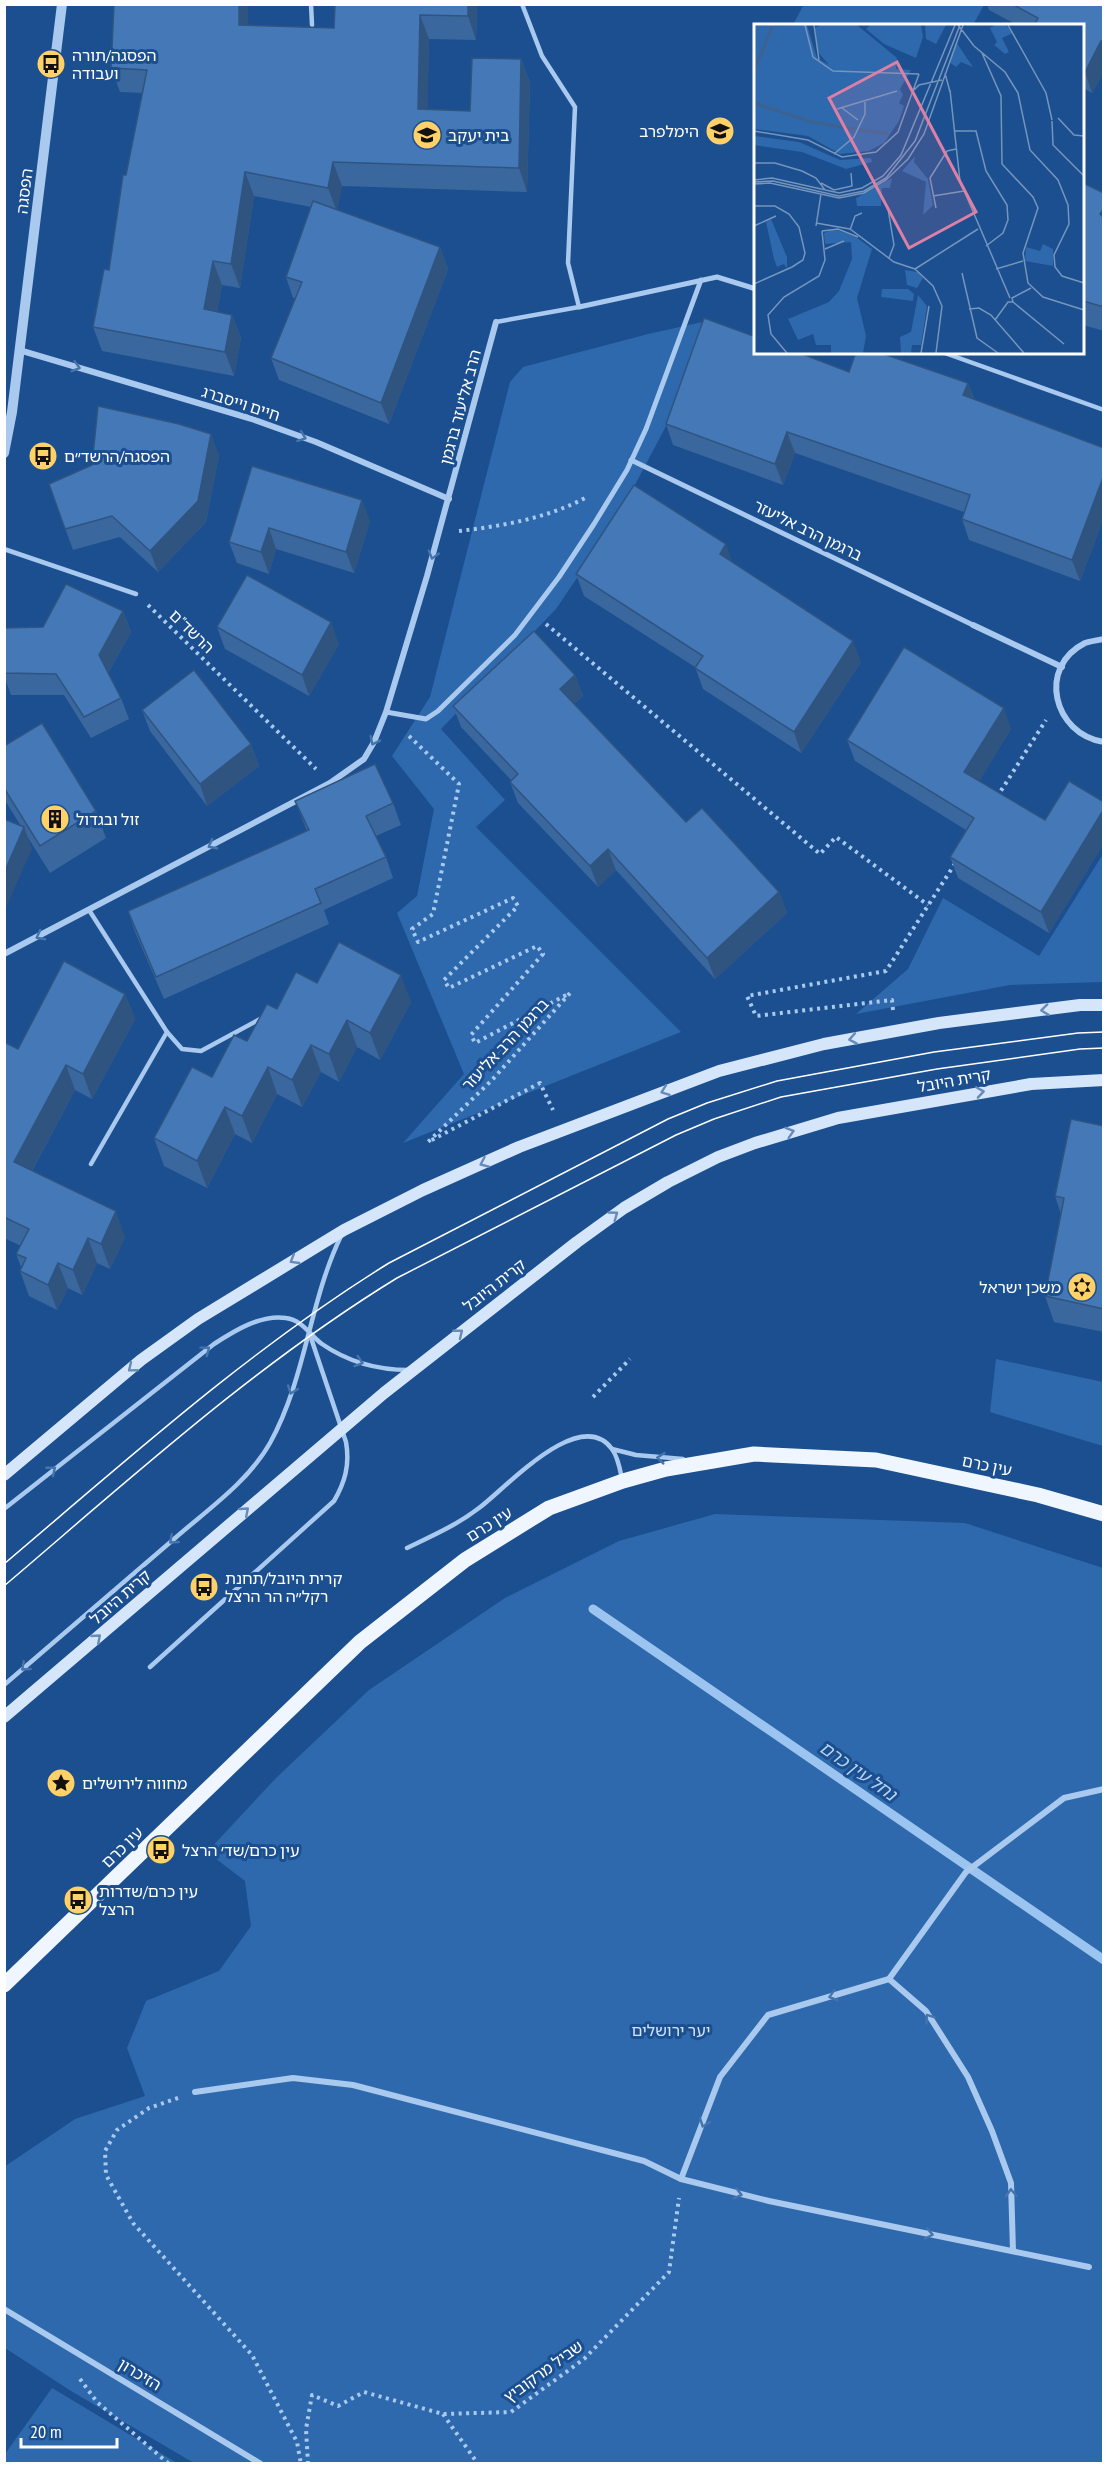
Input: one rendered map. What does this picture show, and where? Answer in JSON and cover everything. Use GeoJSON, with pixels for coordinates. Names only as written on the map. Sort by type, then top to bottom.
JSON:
{"type":"FeatureCollection","features":[{"type":"Feature","properties":{"kind":"main road"},"geometry":{"type":"LineString","coordinates":[[4,1475],[150,1353],[198,1319],[344,1230],[423,1190],[519,1147],[719,1071],[824,1044],[1017,1013],[1104,1005]]}},
{"type":"Feature","properties":{"kind":"main road","name":"קרית היובל"},"geometry":{"type":"LineString","coordinates":[[4,1717],[414,1370],[501,1300],[624,1208],[668,1182],[718,1157],[755,1143],[838,1118],[1031,1084],[1104,1080]]}},
{"type":"Feature","properties":{"kind":"main road","name":"עין כרם"},"geometry":{"type":"LineString","coordinates":[[4,1985],[360,1642],[465,1560],[549,1508],[623,1481],[666,1469],[754,1454],[876,1460],[1038,1495],[1104,1514]]}},
{"type":"Feature","properties":{"kind":"main road","name":"עין כרם"},"geometry":{"type":"LineString","coordinates":[[4,1974],[31,1958]]}},
{"type":"Feature","properties":{"kind":"street","name":"הפסגה"},"geometry":{"type":"LineString","coordinates":[[4,453],[12,412],[62,4]]}},
{"type":"Feature","properties":{"kind":"street"},"geometry":{"type":"LineString","coordinates":[[579,308],[717,277],[754,288]]}},
{"type":"Feature","properties":{"kind":"street"},"geometry":{"type":"LineString","coordinates":[[386,712],[426,719],[438,711],[515,635],[559,577],[632,460],[646,429],[701,280]]}},
{"type":"Feature","properties":{"kind":"street","name":"הרב אליעזר ברגמן"},"geometry":{"type":"LineString","coordinates":[[449,499],[496,322]]}},
{"type":"Feature","properties":{"kind":"street","name":"חיים וייסברג"},"geometry":{"type":"LineString","coordinates":[[20,350],[252,419],[316,442],[449,499]]}},
{"type":"Feature","properties":{"kind":"street","name":"ברגמן הרב אליעזר"},"geometry":{"type":"LineString","coordinates":[[632,460],[973,625]]}},
{"type":"Feature","properties":{"kind":"street"},"geometry":{"type":"LineString","coordinates":[[4,954],[330,783],[364,759],[374,742],[386,712],[449,499]]}},
{"type":"Feature","properties":{"kind":"street"},"geometry":{"type":"LineString","coordinates":[[973,625],[1062,667]]}},
{"type":"Feature","properties":{"kind":"street"},"geometry":{"type":"LineString","coordinates":[[1104,639],[1086,643],[1072,653],[1062,667],[1056,684],[1057,702],[1064,718],[1076,732],[1092,741],[1104,742]]}},
{"type":"Feature","properties":{"kind":"street"},"geometry":{"type":"LineString","coordinates":[[681,2180],[720,2077],[768,2015],[890,1979],[966,1872],[1064,1798],[1104,1789]]}},
{"type":"Feature","properties":{"kind":"street"},"geometry":{"type":"LineString","coordinates":[[890,1979],[926,2011],[968,2077],[992,2131],[1011,2183],[1012,2251]]}},
{"type":"Feature","properties":{"kind":"street"},"geometry":{"type":"LineString","coordinates":[[195,2092],[293,2078],[353,2085],[644,2161],[681,2180],[769,2201],[1089,2267]]}},
{"type":"Feature","properties":{"kind":"street","name":"הזיכרון"},"geometry":{"type":"LineString","coordinates":[[4,2309],[261,2463]]}},
{"type":"Feature","properties":{"kind":"lane"},"geometry":{"type":"LineString","coordinates":[[311,4],[312,25]]}},
{"type":"Feature","properties":{"kind":"lane"},"geometry":{"type":"LineString","coordinates":[[496,322],[579,308],[568,263],[575,107],[542,56],[522,4]]}},
{"type":"Feature","properties":{"kind":"lane"},"geometry":{"type":"LineString","coordinates":[[948,354],[1104,410]]}},
{"type":"Feature","properties":{"kind":"lane"},"geometry":{"type":"LineString","coordinates":[[4,549],[136,594]]}},
{"type":"Feature","properties":{"kind":"lane"},"geometry":{"type":"LineString","coordinates":[[89,910],[167,1032],[182,1049],[201,1051],[270,1014]]}},
{"type":"Feature","properties":{"kind":"lane"},"geometry":{"type":"LineString","coordinates":[[91,1164],[167,1032]]}},
{"type":"Feature","properties":{"kind":"lane"},"geometry":{"type":"LineString","coordinates":[[4,1685],[260,1460],[280,1424],[310,1335],[328,1267],[344,1230]]}},
{"type":"Feature","properties":{"kind":"lane"},"geometry":{"type":"LineString","coordinates":[[4,1509],[127,1410],[214,1344],[235,1331],[261,1321],[284,1317],[295,1320],[310,1335],[330,1349],[351,1359],[384,1368],[414,1370]]}},
{"type":"Feature","properties":{"kind":"lane"},"geometry":{"type":"LineString","coordinates":[[150,1667],[334,1501],[342,1487],[349,1459],[342,1429],[310,1335]]}},
{"type":"Feature","properties":{"kind":"lane"},"geometry":{"type":"LineString","coordinates":[[407,1548],[453,1526],[479,1508],[541,1456],[563,1442],[581,1436],[603,1440],[612,1449],[623,1481]]}},
{"type":"Feature","properties":{"kind":"lane"},"geometry":{"type":"LineString","coordinates":[[612,1449],[665,1459],[711,1460]]}},
{"type":"Feature","properties":{"kind":"path"},"geometry":{"type":"LineString","coordinates":[[439,533],[500,526],[522,521],[554,512],[586,498],[596,490]]}},
{"type":"Feature","properties":{"kind":"path","name":"הרשד\"ם"},"geometry":{"type":"LineString","coordinates":[[136,594],[330,783]]}},
{"type":"Feature","properties":{"kind":"path"},"geometry":{"type":"LineString","coordinates":[[531,611],[820,854],[836,837],[928,905]]}},
{"type":"Feature","properties":{"kind":"path"},"geometry":{"type":"LineString","coordinates":[[996,799],[1057,702]]}},
{"type":"Feature","properties":{"kind":"path","name":"ברגמן הרב אליעזר"},"geometry":{"type":"LineString","coordinates":[[386,712],[459,784],[433,914],[412,929],[418,942],[513,898],[518,906],[444,980],[449,988],[537,946],[543,954],[471,1035],[475,1043],[570,993],[506,1065],[428,1142],[540,1083],[563,1130]]}},
{"type":"Feature","properties":{"kind":"path"},"geometry":{"type":"LineString","coordinates":[[896,1032],[892,1000],[756,1016],[747,996],[886,970],[959,857]]}},
{"type":"Feature","properties":{"kind":"path"},"geometry":{"type":"LineString","coordinates":[[593,1396],[630,1359]]}},
{"type":"Feature","properties":{"kind":"path"},"geometry":{"type":"LineString","coordinates":[[195,2092],[149,2108],[117,2130],[105,2151],[106,2175],[133,2223],[252,2355],[297,2442],[301,2463]]}},
{"type":"Feature","properties":{"kind":"path","name":"שביל מרקוביץ"},"geometry":{"type":"LineString","coordinates":[[308,2463],[306,2429],[312,2395],[338,2406],[364,2392],[442,2414],[511,2412],[584,2359],[669,2272],[681,2180]]}},
{"type":"Feature","properties":{"kind":"path"},"geometry":{"type":"LineString","coordinates":[[78,2376],[97,2402],[169,2463]]}},
{"type":"Feature","properties":{"kind":"path"},"geometry":{"type":"LineString","coordinates":[[442,2414],[478,2463]]}},
{"type":"Feature","properties":{"kind":"green space"},"geometry":{"type":"Polygon","coordinates":[[[804,4],[984,4],[974,24],[794,23],[804,4]]]}},
{"type":"Feature","properties":{"kind":"green space"},"geometry":{"type":"Polygon","coordinates":[[[707,321],[665,428],[618,517],[556,609],[441,729],[505,800],[476,827],[681,1032],[403,1143],[464,1074],[397,913],[417,896],[434,809],[392,756],[430,697],[510,382],[523,367],[707,321]]]}},
{"type":"Feature","properties":{"kind":"green space"},"geometry":{"type":"Polygon","coordinates":[[[1103,854],[1103,982],[1010,985],[856,1014],[908,969],[943,898],[1039,956],[1103,854]]]}},
{"type":"Feature","properties":{"kind":"green space"},"geometry":{"type":"Polygon","coordinates":[[[996,1359],[1103,1382],[1103,1446],[990,1412],[996,1359]]]}},
{"type":"Feature","properties":{"kind":"green space","name":"יער ירושלים"},"geometry":{"type":"Polygon","coordinates":[[[715,1514],[965,1523],[1103,1568],[1103,2463],[194,2463],[71,2391],[5,2348],[4,2167],[75,2119],[145,2096],[127,2048],[146,2001],[219,1971],[251,1926],[245,1881],[207,1852],[276,1778],[369,1690],[505,1598],[619,1541],[715,1514]]]}},
{"type":"Feature","properties":{"kind":"green space"},"geometry":{"type":"Polygon","coordinates":[[[52,2388],[177,2463],[5,2463],[5,2454],[52,2388]]]}},
{"type":"Feature","properties":{"kind":"building"},"geometry":{"type":"Polygon","coordinates":[[[114,4],[239,4],[239,25],[334,28],[335,4],[468,4],[468,16],[420,15],[418,109],[470,111],[472,58],[521,59],[519,168],[333,162],[328,188],[245,172],[231,264],[213,261],[204,309],[232,315],[225,352],[93,327],[104,269],[109,270],[123,175],[126,175],[147,70],[111,68],[114,4]]]}},
{"type":"Feature","properties":{"kind":"building"},"geometry":{"type":"Polygon","coordinates":[[[1012,4],[1104,4],[1104,42],[1101,41],[1085,72],[1084,24],[1035,24],[1038,18],[1012,4]]]}},
{"type":"Feature","properties":{"kind":"building"},"geometry":{"type":"Polygon","coordinates":[[[1084,183],[1104,193],[1104,208],[1100,214],[1104,218],[1104,307],[1084,301],[1084,183]]]}},
{"type":"Feature","properties":{"kind":"building"},"geometry":{"type":"Polygon","coordinates":[[[313,201],[440,247],[381,403],[271,358],[302,282],[286,277],[313,201]]]}},
{"type":"Feature","properties":{"kind":"building"},"geometry":{"type":"Polygon","coordinates":[[[704,318],[754,336],[754,354],[802,354],[849,372],[855,354],[884,354],[968,383],[963,395],[1104,448],[1104,475],[1072,560],[962,519],[970,495],[787,432],[775,464],[666,424],[704,318]]]}},
{"type":"Feature","properties":{"kind":"building"},"geometry":{"type":"Polygon","coordinates":[[[98,406],[179,424],[211,434],[198,501],[150,551],[112,516],[65,529],[49,484],[92,465],[98,406]]]}},
{"type":"Feature","properties":{"kind":"building"},"geometry":{"type":"Polygon","coordinates":[[[252,466],[362,500],[346,552],[269,528],[261,552],[229,542],[252,466]]]}},
{"type":"Feature","properties":{"kind":"building"},"geometry":{"type":"Polygon","coordinates":[[[634,485],[726,544],[720,554],[853,641],[794,732],[695,668],[703,656],[576,574],[634,485]]]}},
{"type":"Feature","properties":{"kind":"building"},"geometry":{"type":"Polygon","coordinates":[[[247,575],[331,622],[302,675],[217,627],[247,575]]]}},
{"type":"Feature","properties":{"kind":"building"},"geometry":{"type":"Polygon","coordinates":[[[66,584],[123,611],[99,655],[121,698],[84,717],[56,674],[4,673],[4,628],[43,627],[66,584]]]}},
{"type":"Feature","properties":{"kind":"building"},"geometry":{"type":"Polygon","coordinates":[[[534,631],[575,675],[560,689],[686,822],[702,808],[779,892],[707,958],[608,849],[590,866],[510,782],[518,774],[453,706],[534,631]]]}},
{"type":"Feature","properties":{"kind":"building"},"geometry":{"type":"Polygon","coordinates":[[[904,647],[1004,708],[964,772],[1045,820],[1069,781],[1104,802],[1104,809],[1041,912],[950,857],[974,818],[847,740],[904,647]]]}},
{"type":"Feature","properties":{"kind":"building"},"geometry":{"type":"Polygon","coordinates":[[[194,670],[251,744],[200,784],[142,710],[194,670]]]}},
{"type":"Feature","properties":{"kind":"building","name":"זול ובגדול"},"geometry":{"type":"Polygon","coordinates":[[[42,723],[96,811],[40,846],[4,788],[4,746],[42,723]]]}},
{"type":"Feature","properties":{"kind":"building"},"geometry":{"type":"Polygon","coordinates":[[[375,764],[393,803],[366,816],[386,857],[315,889],[321,903],[156,977],[128,911],[309,830],[295,801],[375,764]]]}},
{"type":"Feature","properties":{"kind":"building"},"geometry":{"type":"Polygon","coordinates":[[[4,819],[24,827],[4,873],[4,819]]]}},
{"type":"Feature","properties":{"kind":"building"},"geometry":{"type":"Polygon","coordinates":[[[339,942],[401,975],[370,1033],[347,1020],[329,1054],[311,1045],[292,1080],[268,1067],[242,1116],[225,1107],[197,1161],[154,1138],[192,1067],[212,1077],[234,1035],[247,1041],[267,1004],[277,1009],[296,972],[317,983],[339,942]]]}},
{"type":"Feature","properties":{"kind":"building"},"geometry":{"type":"Polygon","coordinates":[[[64,961],[125,994],[83,1074],[66,1065],[14,1162],[116,1211],[101,1244],[88,1238],[73,1270],[58,1263],[48,1285],[20,1271],[26,1258],[16,1254],[29,1229],[4,1217],[4,1042],[18,1049],[64,961]]]}},
{"type":"Feature","properties":{"kind":"building"},"geometry":{"type":"Polygon","coordinates":[[[1071,1119],[1104,1126],[1104,1309],[1045,1296],[1064,1198],[1055,1196],[1071,1119]]]}},
{"type":"Feature","properties":{"kind":"waterway","name":"נחל עין כרם"},"geometry":{"type":"LineString","coordinates":[[593,1609],[1104,1960]]}},
{"type":"Feature","properties":{"kind":"tram line"},"geometry":{"type":"LineString","coordinates":[[4,1564],[191,1406],[288,1331],[338,1296],[389,1263],[668,1119],[707,1103],[777,1081],[934,1052],[1078,1033],[1104,1032]]}},
{"type":"Feature","properties":{"kind":"tram line"},"geometry":{"type":"LineString","coordinates":[[4,1586],[195,1424],[244,1385],[345,1312],[397,1278],[676,1135],[714,1119],[781,1097],[937,1069],[1080,1049],[1104,1048]]}},
{"type":"Feature","properties":{"kind":"place","name":"הפסגה/תורה ועבודה"},"geometry":{"type":"Point","coordinates":[51,64]}},
{"type":"Feature","properties":{"kind":"place","name":"הימלפרב"},"geometry":{"type":"Point","coordinates":[720,131]}},
{"type":"Feature","properties":{"kind":"place","name":"בית יעקב"},"geometry":{"type":"Point","coordinates":[427,135]}},
{"type":"Feature","properties":{"kind":"place","name":"הפסגה/הרשד״ם"},"geometry":{"type":"Point","coordinates":[43,456]}},
{"type":"Feature","properties":{"kind":"place","name":"זול ובגדול"},"geometry":{"type":"Point","coordinates":[55,819]}},
{"type":"Feature","properties":{"kind":"place","name":"משכן ישראל"},"geometry":{"type":"Point","coordinates":[1082,1287]}},
{"type":"Feature","properties":{"kind":"place","name":"קרית היובל/תחנת רקל״ה הר הרצל"},"geometry":{"type":"Point","coordinates":[204,1587]}},
{"type":"Feature","properties":{"kind":"place","name":"מחווה לירושלים"},"geometry":{"type":"Point","coordinates":[61,1783]}},
{"type":"Feature","properties":{"kind":"place","name":"עין כרם/שד׳ הרצל"},"geometry":{"type":"Point","coordinates":[161,1850]}},
{"type":"Feature","properties":{"kind":"place","name":"עין כרם/שדרות הרצל"},"geometry":{"type":"Point","coordinates":[78,1900]}}]}
